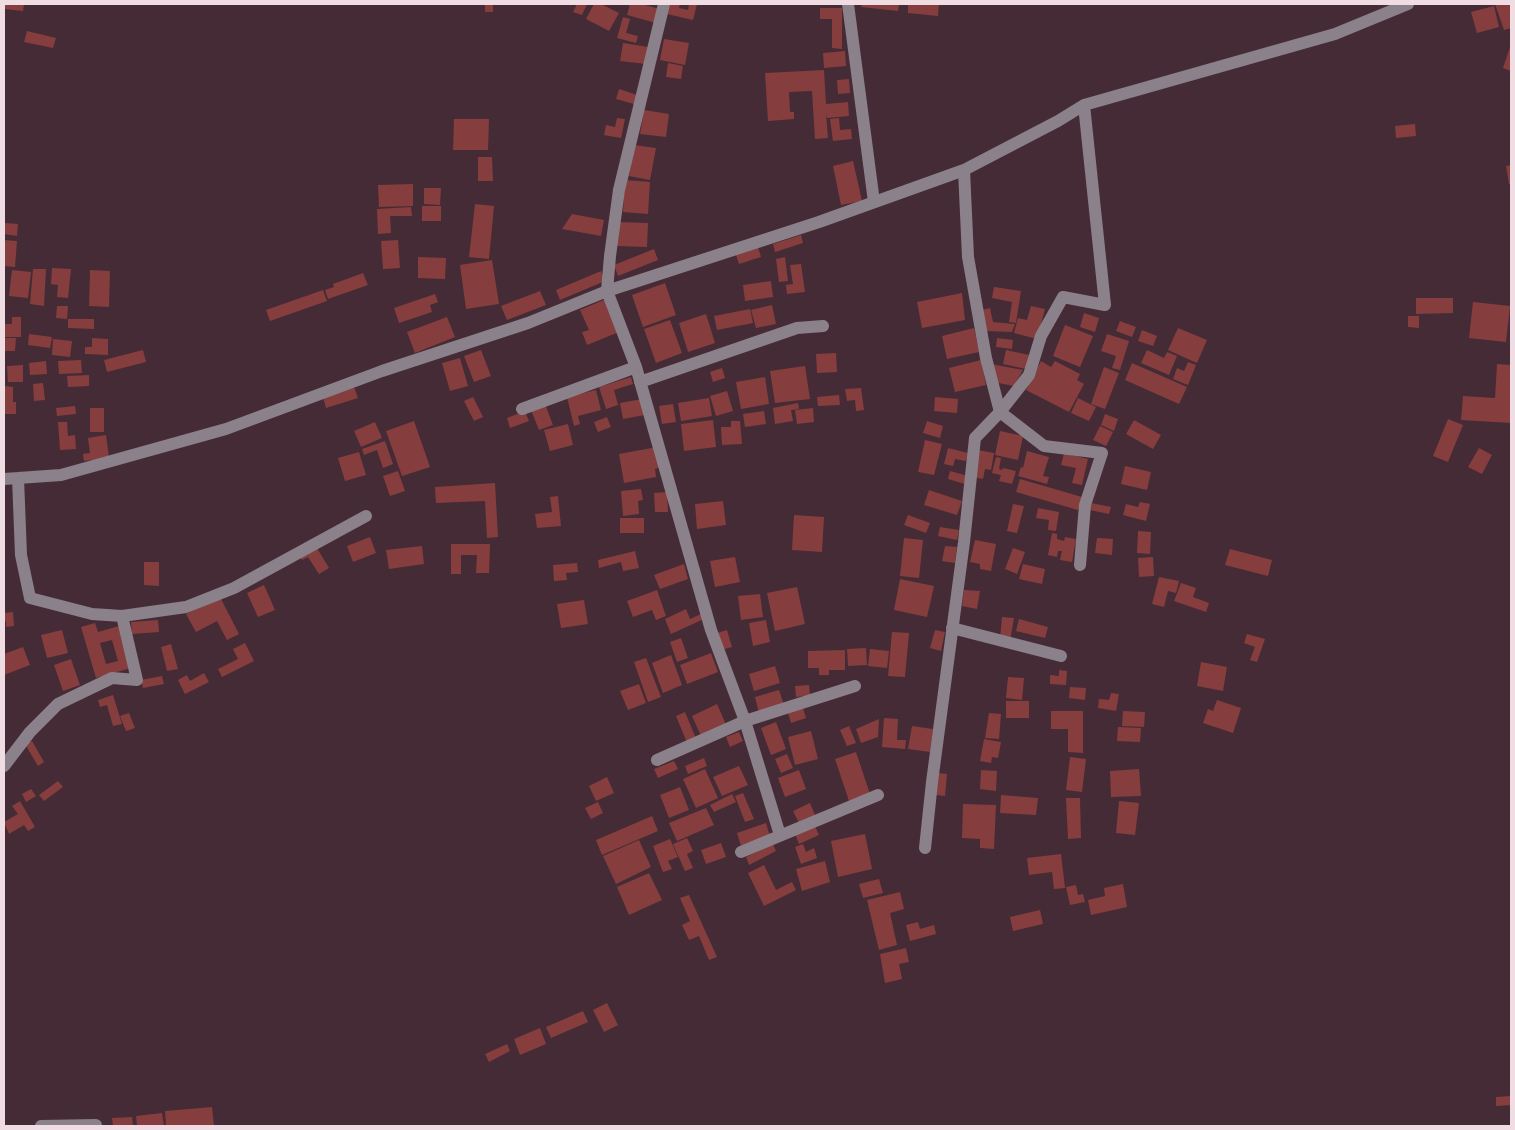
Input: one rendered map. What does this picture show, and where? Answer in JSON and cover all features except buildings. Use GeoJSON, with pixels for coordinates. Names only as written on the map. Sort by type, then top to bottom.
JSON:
{"type":"FeatureCollection","features":[{"type":"Feature","properties":{"kind":"street"},"geometry":{"type":"LineString","coordinates":[[664,4],[619,190],[607,291],[636,367],[712,630],[745,720],[780,835]]}},
{"type":"Feature","properties":{"kind":"street"},"geometry":{"type":"LineString","coordinates":[[848,4],[874,202]]}},
{"type":"Feature","properties":{"kind":"street"},"geometry":{"type":"LineString","coordinates":[[4,479],[61,475],[226,429],[382,371],[528,323],[607,291],[819,222],[964,170],[1058,121],[1084,105],[1335,34],[1408,4]]}},
{"type":"Feature","properties":{"kind":"street"},"geometry":{"type":"LineString","coordinates":[[925,848],[964,542],[975,438],[1000,412],[1029,375],[1041,336],[1063,297],[1105,306],[1084,105]]}},
{"type":"Feature","properties":{"kind":"street"},"geometry":{"type":"LineString","coordinates":[[964,170],[968,257],[986,358],[1000,412],[1044,446],[1102,453],[1085,505],[1080,565]]}},
{"type":"Feature","properties":{"kind":"street"},"geometry":{"type":"LineString","coordinates":[[640,382],[797,328],[824,326]]}},
{"type":"Feature","properties":{"kind":"street"},"geometry":{"type":"LineString","coordinates":[[522,409],[636,367]]}},
{"type":"Feature","properties":{"kind":"street"},"geometry":{"type":"LineString","coordinates":[[18,478],[21,555],[30,598],[92,614],[122,616],[186,607],[234,588],[366,516]]}},
{"type":"Feature","properties":{"kind":"street"},"geometry":{"type":"LineString","coordinates":[[4,766],[30,732],[58,704],[112,678],[137,680],[122,616]]}},
{"type":"Feature","properties":{"kind":"street"},"geometry":{"type":"LineString","coordinates":[[952,628],[1061,656]]}},
{"type":"Feature","properties":{"kind":"street"},"geometry":{"type":"LineString","coordinates":[[656,760],[745,720],[855,686]]}},
{"type":"Feature","properties":{"kind":"street"},"geometry":{"type":"LineString","coordinates":[[741,852],[878,795]]}},
{"type":"Feature","properties":{"kind":"street"},"geometry":{"type":"LineString","coordinates":[[41,1126],[96,1126]]}}]}
